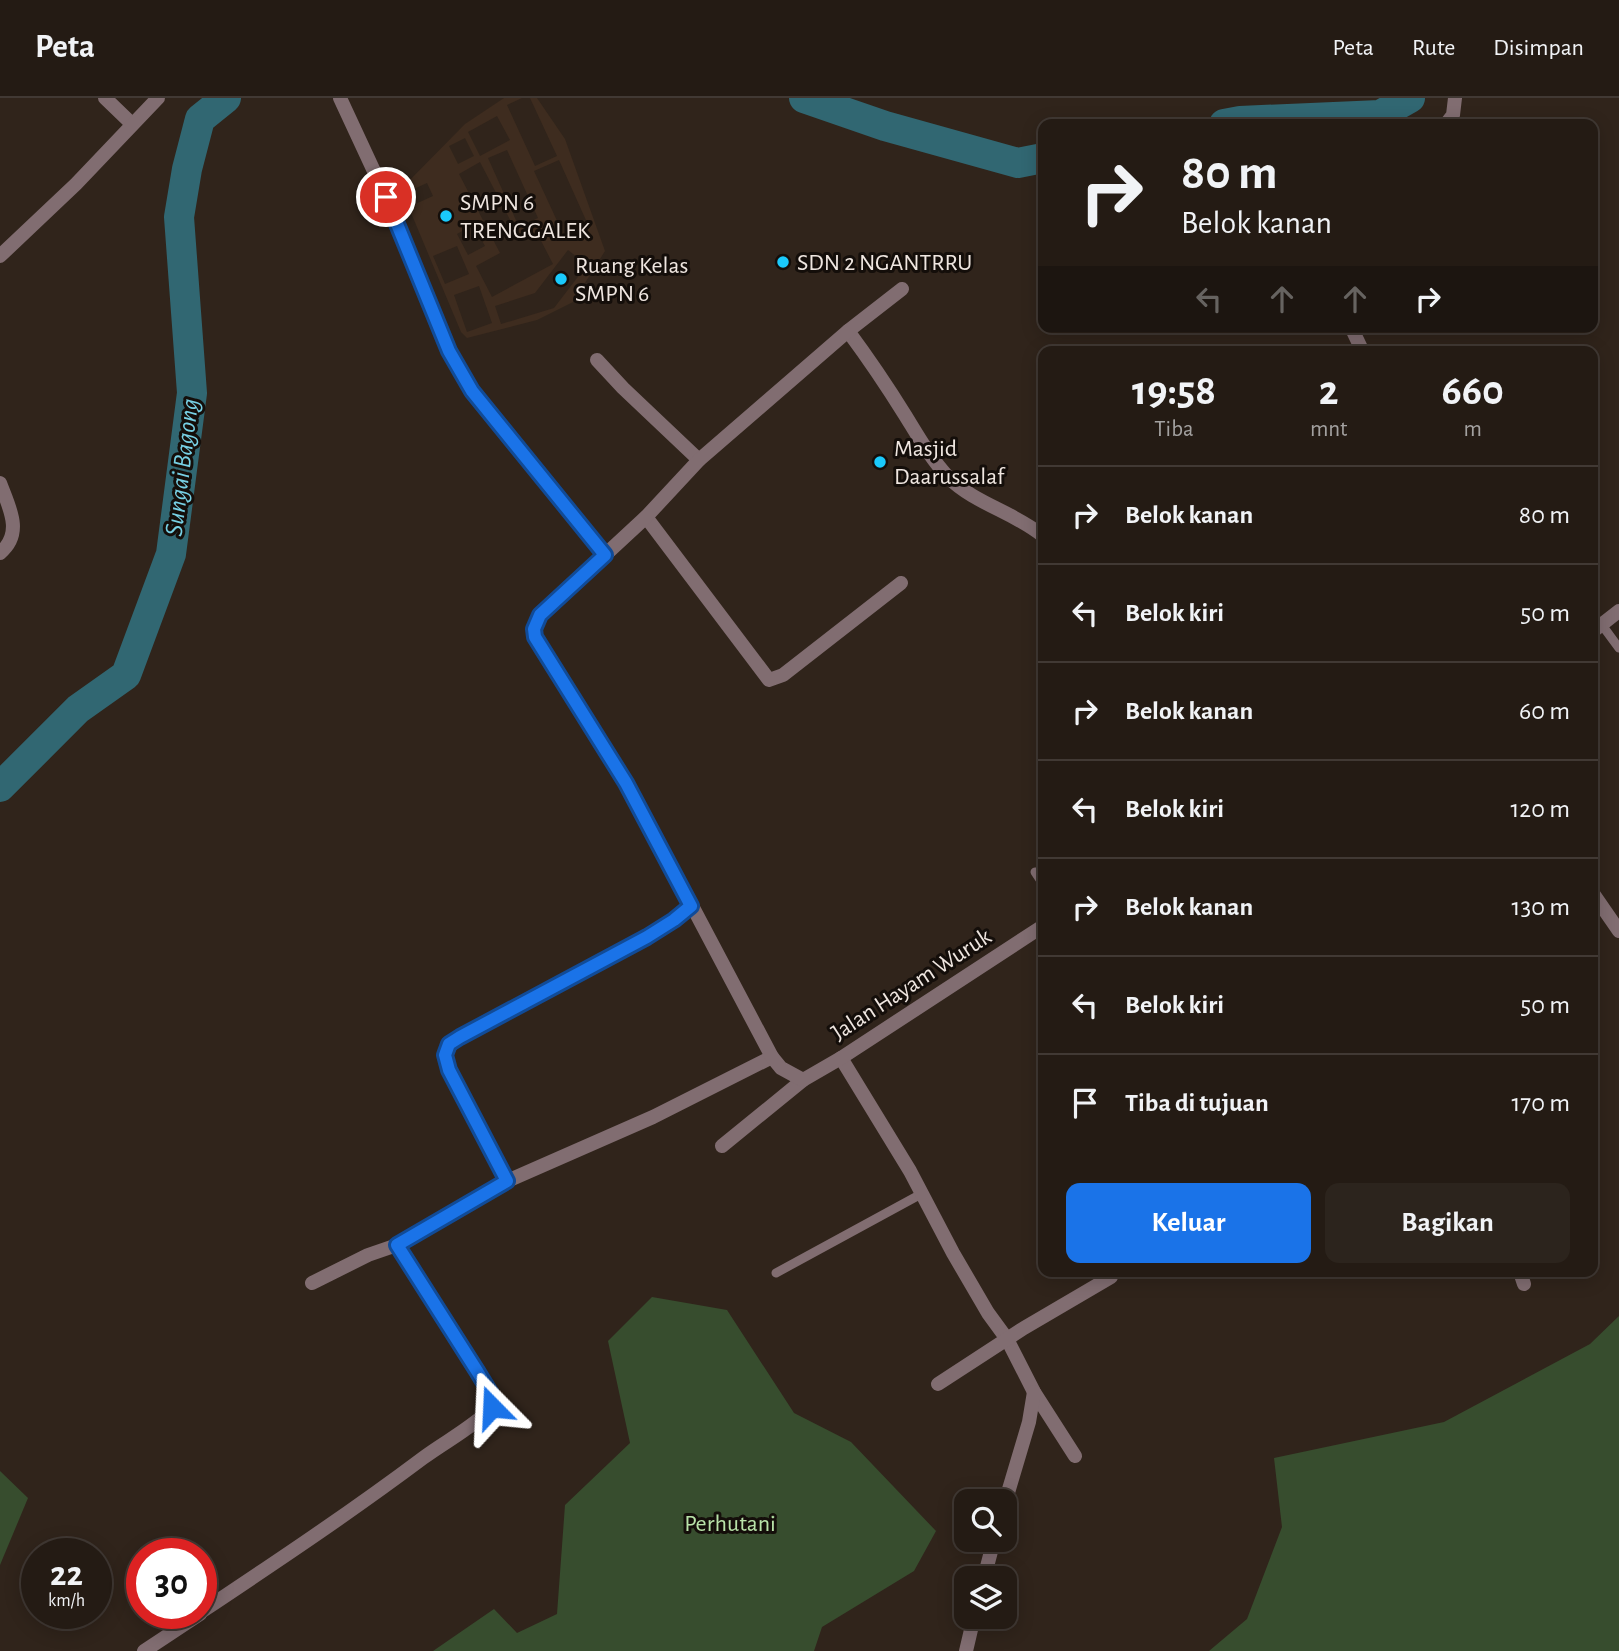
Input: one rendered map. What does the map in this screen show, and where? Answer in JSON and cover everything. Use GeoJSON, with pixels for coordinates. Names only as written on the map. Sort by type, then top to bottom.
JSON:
{"type":"FeatureCollection","features":[{"type":"Feature","properties":{"kind":"street"},"geometry":{"type":"LineString","coordinates":[[106,98],[132,124]]}},
{"type":"Feature","properties":{"kind":"street"},"geometry":{"type":"LineString","coordinates":[[0,256],[76,184],[159,98]]}},
{"type":"Feature","properties":{"kind":"street"},"geometry":{"type":"LineString","coordinates":[[340,98],[391,208],[449,351],[472,391],[605,555]]}},
{"type":"Feature","properties":{"kind":"street"},"geometry":{"type":"LineString","coordinates":[[1450,119],[1454,115],[1455,98]]}},
{"type":"Feature","properties":{"kind":"street"},"geometry":{"type":"LineString","coordinates":[[803,1080],[781,1068],[772,1057],[626,783],[535,637],[534,629],[540,615],[646,517],[699,460],[848,331],[902,289]]}},
{"type":"Feature","properties":{"kind":"street"},"geometry":{"type":"LineString","coordinates":[[848,331],[948,477],[970,495],[1030,525],[1038,532]]}},
{"type":"Feature","properties":{"kind":"street"},"geometry":{"type":"LineString","coordinates":[[597,359],[623,388],[699,460]]}},
{"type":"Feature","properties":{"kind":"street"},"geometry":{"type":"LineString","coordinates":[[0,483],[13,517],[14,528],[7,547],[0,553]]}},
{"type":"Feature","properties":{"kind":"street"},"geometry":{"type":"LineString","coordinates":[[646,517],[769,680],[783,675],[901,583]]}},
{"type":"Feature","properties":{"kind":"street"},"geometry":{"type":"LineString","coordinates":[[1598,628],[1619,611]]}},
{"type":"Feature","properties":{"kind":"street"},"geometry":{"type":"LineString","coordinates":[[1598,900],[1619,931]]}},
{"type":"Feature","properties":{"kind":"street"},"geometry":{"type":"LineString","coordinates":[[507,1181],[449,1070],[445,1055],[449,1044],[647,937],[691,906]]}},
{"type":"Feature","properties":{"kind":"street","name":"Jalan Hayam Wuruk"},"geometry":{"type":"LineString","coordinates":[[722,1146],[803,1080],[1038,929]]}},
{"type":"Feature","properties":{"kind":"street"},"geometry":{"type":"LineString","coordinates":[[312,1283],[368,1255],[397,1245],[507,1181],[653,1117],[772,1057]]}},
{"type":"Feature","properties":{"kind":"street"},"geometry":{"type":"LineString","coordinates":[[841,1058],[922,1194],[953,1254],[1007,1339],[1034,1392],[1075,1456]]}},
{"type":"Feature","properties":{"kind":"street"},"geometry":{"type":"LineString","coordinates":[[217,1602],[480,1420],[492,1407],[491,1394],[397,1245]]}},
{"type":"Feature","properties":{"kind":"street"},"geometry":{"type":"LineString","coordinates":[[938,1384],[1111,1277]]}},
{"type":"Feature","properties":{"kind":"street"},"geometry":{"type":"LineString","coordinates":[[1009,1489],[1029,1422],[1034,1392]]}},
{"type":"Feature","properties":{"kind":"street"},"geometry":{"type":"LineString","coordinates":[[144,1651],[176,1629]]}},
{"type":"Feature","properties":{"kind":"street"},"geometry":{"type":"LineString","coordinates":[[966,1651],[971,1629]]}},
{"type":"Feature","properties":{"kind":"lane"},"geometry":{"type":"LineString","coordinates":[[1598,630],[1619,648]]}},
{"type":"Feature","properties":{"kind":"lane"},"geometry":{"type":"LineString","coordinates":[[1035,872],[1038,876]]}},
{"type":"Feature","properties":{"kind":"lane"},"geometry":{"type":"LineString","coordinates":[[776,1273],[922,1194]]}},
{"type":"Feature","properties":{"kind":"shaded area","name":"SMPN 6 TRENGGALEK"},"geometry":{"type":"Polygon","coordinates":[[[504,98],[522,98],[507,105],[535,166],[557,156],[530,98],[537,98],[565,139],[605,251],[573,302],[537,320],[467,338],[461,332],[401,189],[465,124],[504,98]],[[497,116],[468,132],[480,156],[510,140],[497,116]],[[465,138],[449,146],[458,164],[474,156],[465,138]],[[507,150],[488,158],[519,227],[538,218],[507,150]],[[559,160],[534,171],[565,238],[589,227],[559,160]],[[480,162],[459,174],[500,253],[476,266],[492,297],[553,264],[536,231],[520,239],[480,162]],[[427,183],[405,193],[411,206],[433,196],[427,183]],[[473,225],[457,234],[468,255],[485,246],[473,225]],[[457,246],[433,256],[445,284],[469,274],[457,246]],[[568,250],[535,293],[495,306],[501,324],[554,308],[587,265],[568,250]],[[479,286],[454,295],[467,332],[492,323],[479,286]]]}},
{"type":"Feature","properties":{"kind":"green space","name":"Perhutani"},"geometry":{"type":"Polygon","coordinates":[[[652,1297],[727,1310],[794,1413],[851,1442],[936,1531],[914,1571],[822,1627],[814,1651],[433,1651],[494,1609],[517,1633],[557,1614],[565,1505],[630,1443],[608,1341],[652,1297]]]}},
{"type":"Feature","properties":{"kind":"green space"},"geometry":{"type":"Polygon","coordinates":[[[1619,1316],[1619,1651],[1209,1651],[1247,1619],[1282,1527],[1274,1458],[1444,1422],[1590,1344],[1619,1316]]]}},
{"type":"Feature","properties":{"kind":"green space"},"geometry":{"type":"Polygon","coordinates":[[[0,1471],[28,1498],[0,1565],[0,1471]]]}},
{"type":"Feature","properties":{"kind":"waterway","name":"Sungai Bagong"},"geometry":{"type":"LineString","coordinates":[[0,787],[78,709],[126,675],[171,554],[192,393],[179,217],[187,169],[200,119],[226,98]]}},
{"type":"Feature","properties":{"kind":"waterway","name":"Sungai Bagong"},"geometry":{"type":"LineString","coordinates":[[804,98],[885,126],[1018,163],[1038,159]]}},
{"type":"Feature","properties":{"kind":"waterway","name":"Sungai Bagong"},"geometry":{"type":"LineString","coordinates":[[1287,119],[1380,115],[1410,98]]}},
{"type":"Feature","properties":{"kind":"place","name":"SMPN 6 TRENGGALEK"},"geometry":{"type":"Point","coordinates":[446,216]}},
{"type":"Feature","properties":{"kind":"place","name":"SDN 2 NGANTRRU"},"geometry":{"type":"Point","coordinates":[783,262]}},
{"type":"Feature","properties":{"kind":"place","name":"Ruang Kelas SMPN 6"},"geometry":{"type":"Point","coordinates":[561,279]}},
{"type":"Feature","properties":{"kind":"place","name":"Masjid Daarussalaf"},"geometry":{"type":"Point","coordinates":[880,462]}},
{"type":"Feature","properties":{"kind":"route"},"geometry":{"type":"LineString","coordinates":[[386,197],[449,351],[472,391],[605,555],[540,615],[534,629],[535,637],[626,783],[691,906],[647,937],[449,1044],[445,1055],[449,1070],[507,1181],[397,1245],[491,1394],[492,1407]]}}]}
